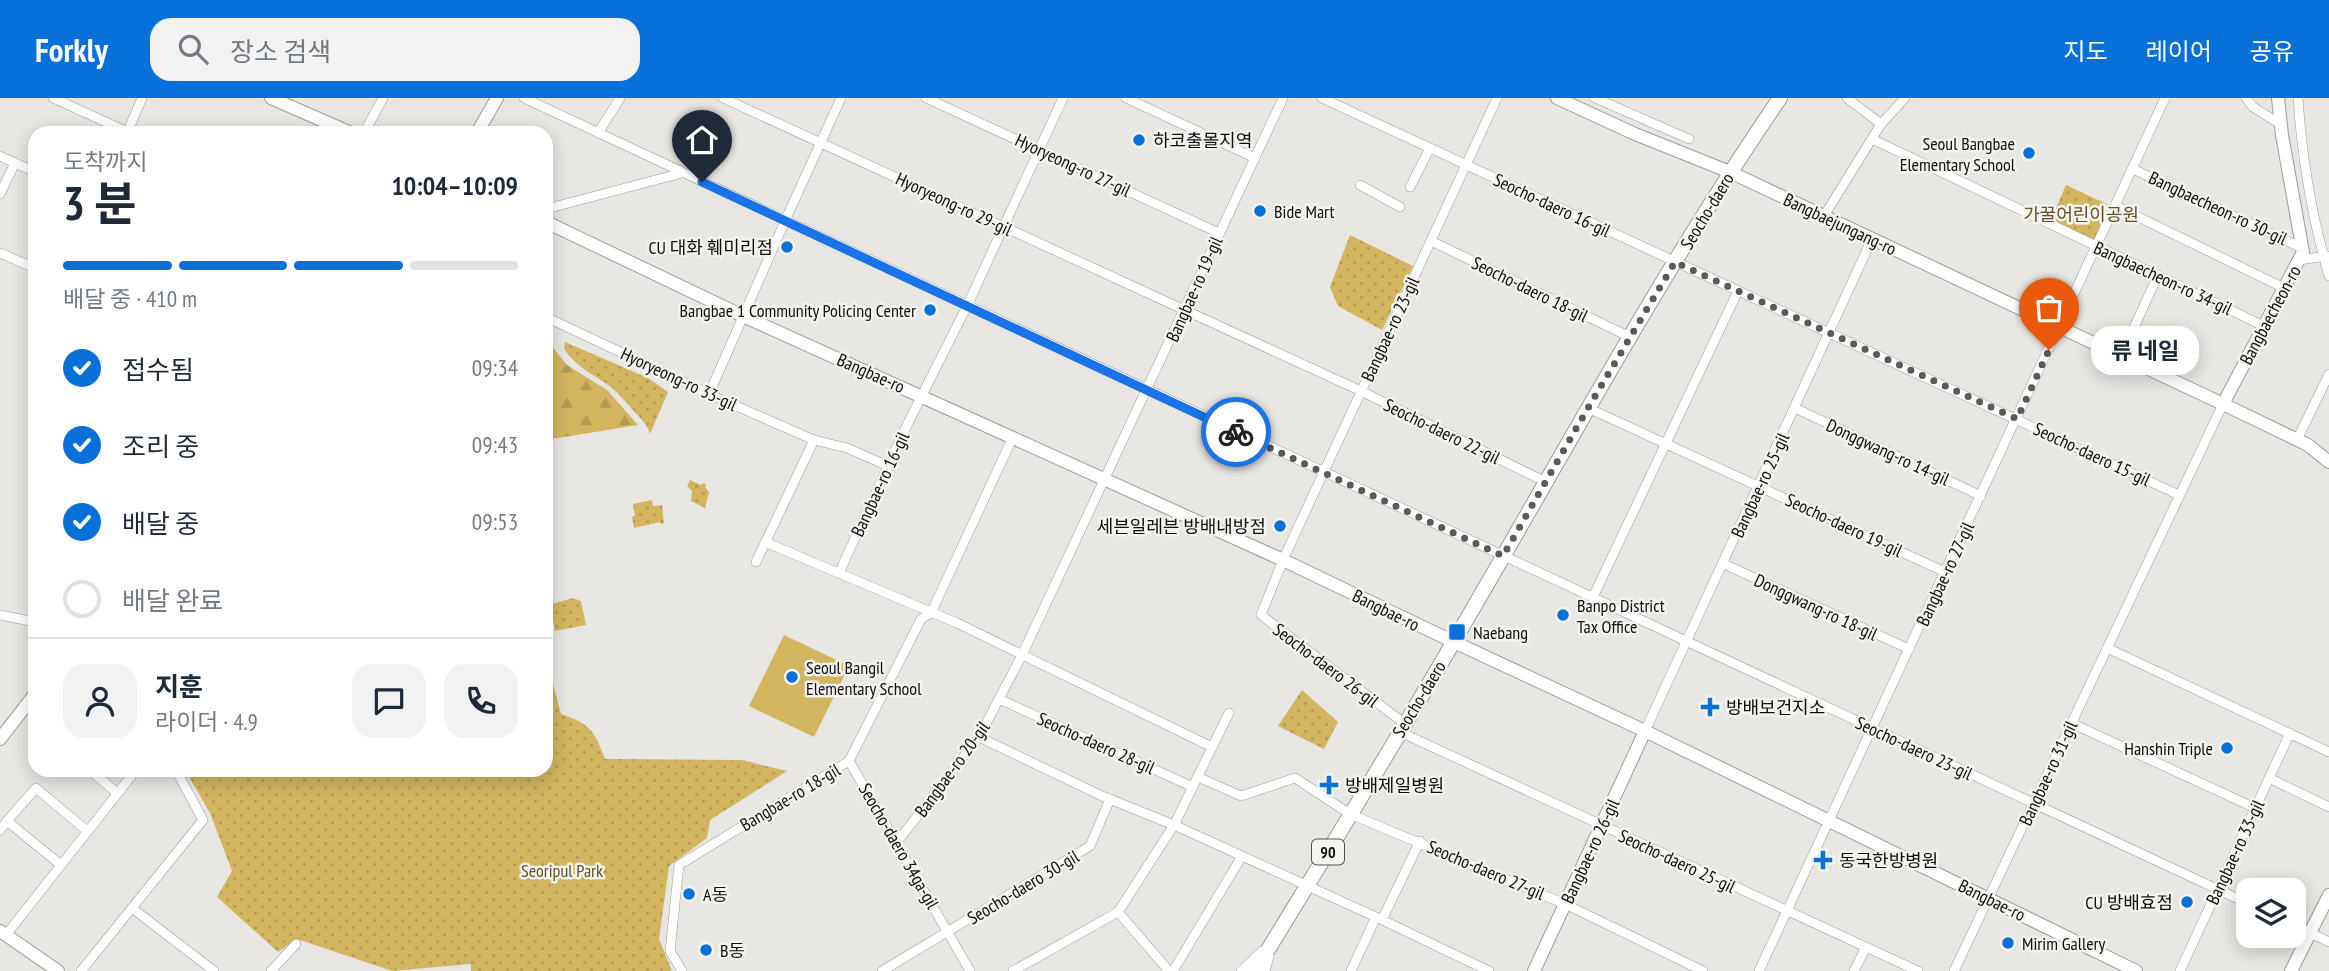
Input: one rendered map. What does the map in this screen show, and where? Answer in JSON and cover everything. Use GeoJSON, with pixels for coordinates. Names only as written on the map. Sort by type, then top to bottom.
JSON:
{"type":"FeatureCollection","features":[{"type":"Feature","properties":{"kind":"main road"},"geometry":{"type":"LineString","coordinates":[[271,98],[335,126]]}},
{"type":"Feature","properties":{"kind":"main road"},"geometry":{"type":"LineString","coordinates":[[481,126],[497,98]]}},
{"type":"Feature","properties":{"kind":"main road","name":"Bangbaejungang-ro"},"geometry":{"type":"LineString","coordinates":[[1557,98],[1581,103],[1635,134],[1730,172],[1824,216],[2308,445],[2329,461]]}},
{"type":"Feature","properties":{"kind":"main road","name":"Seocho-daero"},"geometry":{"type":"LineString","coordinates":[[1255,971],[1454,642],[1675,262],[1730,172],[1780,98]]}},
{"type":"Feature","properties":{"kind":"main road","name":"Bangbaecheon-ro"},"geometry":{"type":"LineString","coordinates":[[2222,404],[2301,254],[2278,98]]}},
{"type":"Feature","properties":{"kind":"main road","name":"Bangbae-ro"},"geometry":{"type":"LineString","coordinates":[[553,225],[743,316],[1283,560],[1830,820],[2136,971]]}},
{"type":"Feature","properties":{"kind":"main road"},"geometry":{"type":"LineString","coordinates":[[0,739],[28,703]]}},
{"type":"Feature","properties":{"kind":"main road","name":"Bangbae-ro 26-gil"},"geometry":{"type":"LineString","coordinates":[[1534,971],[1645,731]]}},
{"type":"Feature","properties":{"kind":"main road"},"geometry":{"type":"LineString","coordinates":[[2291,971],[2329,895]]}},
{"type":"Feature","properties":{"kind":"main road"},"geometry":{"type":"LineString","coordinates":[[3,933],[58,971]]}},
{"type":"Feature","properties":{"kind":"street"},"geometry":{"type":"LineString","coordinates":[[53,98],[113,126]]}},
{"type":"Feature","properties":{"kind":"street"},"geometry":{"type":"LineString","coordinates":[[131,126],[142,98]]}},
{"type":"Feature","properties":{"kind":"street"},"geometry":{"type":"LineString","coordinates":[[368,126],[383,98]]}},
{"type":"Feature","properties":{"kind":"street","name":"Seocho-daero 23-gil"},"geometry":{"type":"LineString","coordinates":[[524,98],[2236,898]]}},
{"type":"Feature","properties":{"kind":"street"},"geometry":{"type":"LineString","coordinates":[[598,133],[620,98]]}},
{"type":"Feature","properties":{"kind":"street","name":"Hyoryeong-ro 29-gil"},"geometry":{"type":"LineString","coordinates":[[723,98],[1185,310]]}},
{"type":"Feature","properties":{"kind":"street"},"geometry":{"type":"LineString","coordinates":[[709,394],[841,98]]}},
{"type":"Feature","properties":{"kind":"street","name":"Hyoryeong-ro 27-gil"},"geometry":{"type":"LineString","coordinates":[[926,98],[1219,233]]}},
{"type":"Feature","properties":{"kind":"street","name":"Bangbae-ro 16-gil"},"geometry":{"type":"LineString","coordinates":[[839,573],[1063,98]]}},
{"type":"Feature","properties":{"kind":"street"},"geometry":{"type":"LineString","coordinates":[[1126,98],[1255,158]]}},
{"type":"Feature","properties":{"kind":"street","name":"Bangbae-ro 19-gil"},"geometry":{"type":"LineString","coordinates":[[1106,480],[1283,98]]}},
{"type":"Feature","properties":{"kind":"street","name":"Seocho-daero 16-gil"},"geometry":{"type":"LineString","coordinates":[[1322,98],[1675,262]]}},
{"type":"Feature","properties":{"kind":"street","name":"Bangbae-ro 23-gil"},"geometry":{"type":"LineString","coordinates":[[1283,560],[1497,98]]}},
{"type":"Feature","properties":{"kind":"street"},"geometry":{"type":"LineString","coordinates":[[1595,98],[1689,139]]}},
{"type":"Feature","properties":{"kind":"street"},"geometry":{"type":"LineString","coordinates":[[1847,98],[1881,124]]}},
{"type":"Feature","properties":{"kind":"street"},"geometry":{"type":"LineString","coordinates":[[1824,216],[1881,124],[1905,98]]}},
{"type":"Feature","properties":{"kind":"street","name":"Bangbae-ro 27-gil"},"geometry":{"type":"LineString","coordinates":[[1759,971],[2165,98]]}},
{"type":"Feature","properties":{"kind":"street"},"geometry":{"type":"LineString","coordinates":[[2246,98],[2253,107],[2280,124]]}},
{"type":"Feature","properties":{"kind":"street"},"geometry":{"type":"LineString","coordinates":[[2298,98],[2301,139],[2310,194],[2329,276]]}},
{"type":"Feature","properties":{"kind":"street","name":"Bangbaecheon-ro 34-gil"},"geometry":{"type":"LineString","coordinates":[[1872,139],[2264,326]]}},
{"type":"Feature","properties":{"kind":"street"},"geometry":{"type":"LineString","coordinates":[[1410,187],[1430,148]]}},
{"type":"Feature","properties":{"kind":"street"},"geometry":{"type":"LineString","coordinates":[[0,156],[28,169]]}},
{"type":"Feature","properties":{"kind":"street"},"geometry":{"type":"LineString","coordinates":[[0,194],[15,163]]}},
{"type":"Feature","properties":{"kind":"street","name":"Bangbaecheon-ro 30-gil"},"geometry":{"type":"LineString","coordinates":[[2133,169],[2301,254]]}},
{"type":"Feature","properties":{"kind":"street"},"geometry":{"type":"LineString","coordinates":[[553,207],[681,173]]}},
{"type":"Feature","properties":{"kind":"street"},"geometry":{"type":"LineString","coordinates":[[1360,186],[1400,207]]}},
{"type":"Feature","properties":{"kind":"street"},"geometry":{"type":"LineString","coordinates":[[2116,206],[2284,288]]}},
{"type":"Feature","properties":{"kind":"street","name":"Bangbae-ro 25-gil"},"geometry":{"type":"LineString","coordinates":[[1645,731],[1872,239]]}},
{"type":"Feature","properties":{"kind":"street","name":"Seocho-daero 18-gil"},"geometry":{"type":"LineString","coordinates":[[1431,241],[1630,338]]}},
{"type":"Feature","properties":{"kind":"street"},"geometry":{"type":"LineString","coordinates":[[0,253],[28,265]]}},
{"type":"Feature","properties":{"kind":"street"},"geometry":{"type":"LineString","coordinates":[[2301,254],[2326,256]]}},
{"type":"Feature","properties":{"kind":"street","name":"Seocho-daero 15-gil"},"geometry":{"type":"LineString","coordinates":[[1675,262],[2179,495]]}},
{"type":"Feature","properties":{"kind":"street"},"geometry":{"type":"LineString","coordinates":[[2121,356],[2158,275]]}},
{"type":"Feature","properties":{"kind":"street"},"geometry":{"type":"LineString","coordinates":[[1593,597],[1738,291]]}},
{"type":"Feature","properties":{"kind":"street","name":"Seocho-daero 22-gil"},"geometry":{"type":"LineString","coordinates":[[1185,310],[1361,391],[1546,482]]}},
{"type":"Feature","properties":{"kind":"street","name":"Hyoryeong-ro 33-gil"},"geometry":{"type":"LineString","coordinates":[[553,320],[814,440],[847,448],[888,466]]}},
{"type":"Feature","properties":{"kind":"street"},"geometry":{"type":"LineString","coordinates":[[2297,440],[2329,374]]}},
{"type":"Feature","properties":{"kind":"street"},"geometry":{"type":"LineString","coordinates":[[2179,495],[2222,404]]}},
{"type":"Feature","properties":{"kind":"street","name":"Seocho-daero 19-gil"},"geometry":{"type":"LineString","coordinates":[[1588,408],[1945,572]]}},
{"type":"Feature","properties":{"kind":"street","name":"Donggwang-ro 14-gil"},"geometry":{"type":"LineString","coordinates":[[1795,408],[1981,495]]}},
{"type":"Feature","properties":{"kind":"street","name":"Bangbae-ro 18-gil"},"geometry":{"type":"LineString","coordinates":[[682,971],[670,951],[678,865],[849,761],[921,619],[931,613],[1013,438]]}},
{"type":"Feature","properties":{"kind":"street"},"geometry":{"type":"LineString","coordinates":[[756,562],[814,440]]}},
{"type":"Feature","properties":{"kind":"street","name":"Bangbae-ro 20-gil"},"geometry":{"type":"LineString","coordinates":[[897,842],[979,737],[1022,655],[1106,480]]}},
{"type":"Feature","properties":{"kind":"street","name":"Bangbae-ro 31-gil"},"geometry":{"type":"LineString","coordinates":[[1954,971],[2179,495]]}},
{"type":"Feature","properties":{"kind":"street"},"geometry":{"type":"LineString","coordinates":[[765,542],[957,623],[1212,747]]}},
{"type":"Feature","properties":{"kind":"street","name":"Seocho-daero 26-gil"},"geometry":{"type":"LineString","coordinates":[[1283,560],[1261,615],[1402,728]]}},
{"type":"Feature","properties":{"kind":"street","name":"Donggwang-ro 18-gil"},"geometry":{"type":"LineString","coordinates":[[1724,564],[1909,649]]}},
{"type":"Feature","properties":{"kind":"street"},"geometry":{"type":"LineString","coordinates":[[0,615],[28,621]]}},
{"type":"Feature","properties":{"kind":"street"},"geometry":{"type":"LineString","coordinates":[[2107,648],[2329,752]]}},
{"type":"Feature","properties":{"kind":"street","name":"Seocho-daero 28-gil"},"geometry":{"type":"LineString","coordinates":[[999,699],[1193,787]]}},
{"type":"Feature","properties":{"kind":"street"},"geometry":{"type":"LineString","coordinates":[[1013,971],[1118,912],[1174,825],[1229,713]]}},
{"type":"Feature","properties":{"kind":"street"},"geometry":{"type":"LineString","coordinates":[[2071,723],[2255,808]]}},
{"type":"Feature","properties":{"kind":"street","name":"Seocho-daero 25-gil"},"geometry":{"type":"LineString","coordinates":[[1402,728],[1601,826],[1918,971]]}},
{"type":"Feature","properties":{"kind":"street","name":"Bangbae-ro 33-gil"},"geometry":{"type":"LineString","coordinates":[[2180,971],[2290,733]]}},
{"type":"Feature","properties":{"kind":"street"},"geometry":{"type":"LineString","coordinates":[[979,737],[1110,799],[1174,825],[1379,918],[1489,971]]}},
{"type":"Feature","properties":{"kind":"street","name":"Seocho-daero 34ga-gil"},"geometry":{"type":"LineString","coordinates":[[849,761],[970,971]]}},
{"type":"Feature","properties":{"kind":"street"},"geometry":{"type":"LineString","coordinates":[[98,777],[117,793]]}},
{"type":"Feature","properties":{"kind":"street"},"geometry":{"type":"LineString","coordinates":[[3,933],[130,777]]}},
{"type":"Feature","properties":{"kind":"street"},"geometry":{"type":"LineString","coordinates":[[82,971],[203,820],[180,777]]}},
{"type":"Feature","properties":{"kind":"street"},"geometry":{"type":"LineString","coordinates":[[1198,777],[1241,796],[1295,778],[1350,814]]}},
{"type":"Feature","properties":{"kind":"street"},"geometry":{"type":"LineString","coordinates":[[2269,778],[2329,807]]}},
{"type":"Feature","properties":{"kind":"street"},"geometry":{"type":"LineString","coordinates":[[0,830],[36,788],[87,831]]}},
{"type":"Feature","properties":{"kind":"street","name":"Seocho-daero 30-gil"},"geometry":{"type":"LineString","coordinates":[[948,932],[1090,846],[1110,799]]}},
{"type":"Feature","properties":{"kind":"street","name":"Seocho-daero 27-gil"},"geometry":{"type":"LineString","coordinates":[[1350,814],[1420,841],[1565,904],[1703,971]]}},
{"type":"Feature","properties":{"kind":"street"},"geometry":{"type":"LineString","coordinates":[[7,821],[61,865]]}},
{"type":"Feature","properties":{"kind":"street","name":"Seocho-daero 27-gil"},"geometry":{"type":"LineString","coordinates":[[1351,971],[1420,841]]}},
{"type":"Feature","properties":{"kind":"street"},"geometry":{"type":"LineString","coordinates":[[1118,912],[1171,971],[1242,856]]}},
{"type":"Feature","properties":{"kind":"street"},"geometry":{"type":"LineString","coordinates":[[132,908],[214,971]]}},
{"type":"Feature","properties":{"kind":"street"},"geometry":{"type":"LineString","coordinates":[[2306,931],[2329,942]]}},
{"type":"Feature","properties":{"kind":"street"},"geometry":{"type":"LineString","coordinates":[[882,971],[948,932]]}},
{"type":"Feature","properties":{"kind":"street","name":"Seocho-daero"},"geometry":{"type":"LineString","coordinates":[[1241,971],[1274,941]]}},
{"type":"Feature","properties":{"kind":"street","name":"Seocho-daero"},"geometry":{"type":"LineString","coordinates":[[1265,971],[1274,941]]}},
{"type":"Feature","properties":{"kind":"street"},"geometry":{"type":"LineString","coordinates":[[271,971],[296,944]]}},
{"type":"Feature","properties":{"kind":"street"},"geometry":{"type":"LineString","coordinates":[[1854,971],[1866,947]]}},
{"type":"Feature","properties":{"kind":"green space","name":"가꿀어린이공원"},"geometry":{"type":"Polygon","coordinates":[[[2066,185],[2113,207],[2095,243],[2050,222],[2066,185]]]}},
{"type":"Feature","properties":{"kind":"green space"},"geometry":{"type":"Polygon","coordinates":[[[1350,235],[1413,266],[1382,330],[1338,306],[1330,287],[1350,235]]]}},
{"type":"Feature","properties":{"kind":"green space"},"geometry":{"type":"Polygon","coordinates":[[[565,342],[648,378],[668,392],[650,434],[644,422],[611,387],[569,355],[564,349],[565,342]]]}},
{"type":"Feature","properties":{"kind":"green space"},"geometry":{"type":"Polygon","coordinates":[[[553,348],[567,365],[607,390],[638,425],[553,439],[553,348]]]}},
{"type":"Feature","properties":{"kind":"green space"},"geometry":{"type":"Polygon","coordinates":[[[690,480],[701,485],[706,484],[709,492],[705,508],[691,501],[692,491],[687,486],[690,480]]]}},
{"type":"Feature","properties":{"kind":"green space"},"geometry":{"type":"Polygon","coordinates":[[[652,500],[653,506],[662,505],[664,523],[634,528],[633,504],[652,500]]]}},
{"type":"Feature","properties":{"kind":"green space"},"geometry":{"type":"Polygon","coordinates":[[[573,598],[581,601],[586,625],[555,631],[553,604],[573,598]]]}},
{"type":"Feature","properties":{"kind":"green space"},"geometry":{"type":"Polygon","coordinates":[[[784,635],[849,666],[814,737],[749,706],[784,635]]]}},
{"type":"Feature","properties":{"kind":"green space","name":"Seoripul Park"},"geometry":{"type":"Polygon","coordinates":[[[553,684],[561,714],[579,721],[590,730],[605,759],[742,760],[787,771],[710,820],[707,838],[669,866],[659,939],[672,971],[471,971],[471,964],[392,971],[297,939],[278,952],[217,897],[232,871],[210,813],[189,777],[553,777],[553,684]]]}},
{"type":"Feature","properties":{"kind":"green space"},"geometry":{"type":"Polygon","coordinates":[[[1302,690],[1338,722],[1324,749],[1278,726],[1302,690]]]}},
{"type":"Feature","properties":{"kind":"way so far"},"geometry":{"type":"LineString","coordinates":[[1236,432],[1503,556],[1675,262],[2017,419],[2049,350]]}},
{"type":"Feature","properties":{"kind":"place","name":"하코출몰지역"},"geometry":{"type":"Point","coordinates":[1139,140]}},
{"type":"Feature","properties":{"kind":"place","name":"Seoul Bangbae Elementary School"},"geometry":{"type":"Point","coordinates":[2029,153]}},
{"type":"Feature","properties":{"kind":"place","name":"Bide Mart"},"geometry":{"type":"Point","coordinates":[1260,211]}},
{"type":"Feature","properties":{"kind":"place","name":"CU 대화 훼미리점"},"geometry":{"type":"Point","coordinates":[787,247]}},
{"type":"Feature","properties":{"kind":"place","name":"Bangbae 1 Community Policing Center"},"geometry":{"type":"Point","coordinates":[930,310]}},
{"type":"Feature","properties":{"kind":"place","name":"류 네일"},"geometry":{"type":"Point","coordinates":[2049,350]}},
{"type":"Feature","properties":{"kind":"place","name":"세븐일레븐 방배내방점"},"geometry":{"type":"Point","coordinates":[1280,526]}},
{"type":"Feature","properties":{"kind":"place","name":"Banpo District Tax Office"},"geometry":{"type":"Point","coordinates":[1563,615]}},
{"type":"Feature","properties":{"kind":"place","name":"Naebang"},"geometry":{"type":"Point","coordinates":[1457,632]}},
{"type":"Feature","properties":{"kind":"place","name":"Seoul Bangil Elementary School"},"geometry":{"type":"Point","coordinates":[792,677]}},
{"type":"Feature","properties":{"kind":"place","name":"방배보건지소"},"geometry":{"type":"Point","coordinates":[1710,707]}},
{"type":"Feature","properties":{"kind":"place","name":"Hanshin Triple"},"geometry":{"type":"Point","coordinates":[2227,748]}},
{"type":"Feature","properties":{"kind":"place","name":"방배제일병원"},"geometry":{"type":"Point","coordinates":[1329,785]}},
{"type":"Feature","properties":{"kind":"place","name":"동국한방병원"},"geometry":{"type":"Point","coordinates":[1823,860]}},
{"type":"Feature","properties":{"kind":"place","name":"A동"},"geometry":{"type":"Point","coordinates":[689,894]}},
{"type":"Feature","properties":{"kind":"place","name":"CU 방배효점"},"geometry":{"type":"Point","coordinates":[2187,902]}},
{"type":"Feature","properties":{"kind":"place","name":"Mirim Gallery"},"geometry":{"type":"Point","coordinates":[2008,943]}},
{"type":"Feature","properties":{"kind":"place","name":"B동"},"geometry":{"type":"Point","coordinates":[706,950]}},
{"type":"Feature","properties":{"kind":"route"},"geometry":{"type":"LineString","coordinates":[[702,182],[1236,432]]}}]}
